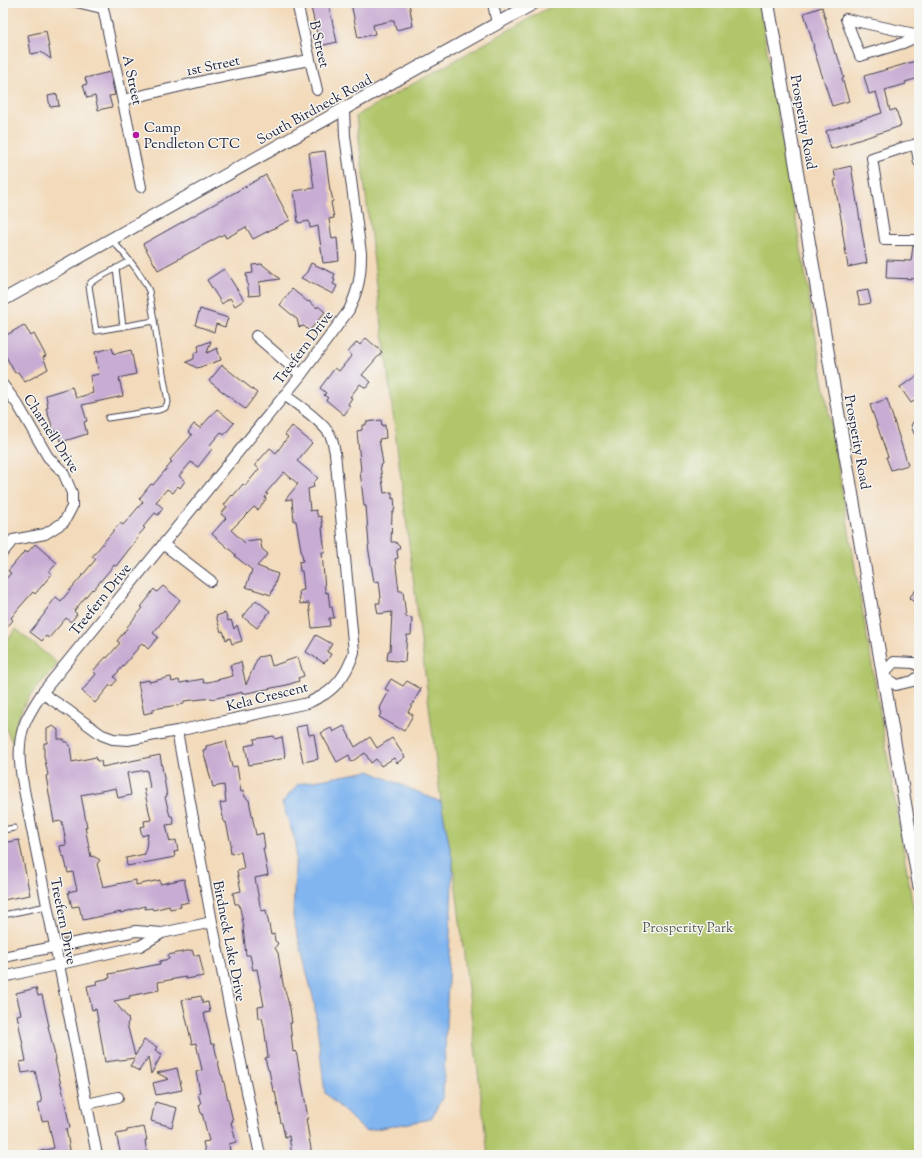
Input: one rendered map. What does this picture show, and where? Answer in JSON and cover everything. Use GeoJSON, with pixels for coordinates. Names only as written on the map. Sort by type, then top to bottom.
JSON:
{"type":"FeatureCollection","features":[{"type":"Feature","properties":{"kind":"street","name":"B Street"},"geometry":{"type":"LineString","coordinates":[[297,3],[317,90]]}},
{"type":"Feature","properties":{"kind":"street"},"geometry":{"type":"LineString","coordinates":[[492,3],[497,24]]}},
{"type":"Feature","properties":{"kind":"street","name":"South Birdneck Road"},"geometry":{"type":"LineString","coordinates":[[3,300],[534,3]]}},
{"type":"Feature","properties":{"kind":"street","name":"Prosperity Road"},"geometry":{"type":"LineString","coordinates":[[768,3],[919,885]]}},
{"type":"Feature","properties":{"kind":"street","name":"A Street"},"geometry":{"type":"LineString","coordinates":[[103,7],[141,187]]}},
{"type":"Feature","properties":{"kind":"street"},"geometry":{"type":"LineString","coordinates":[[846,20],[919,36],[903,43],[860,56],[846,20]]}},
{"type":"Feature","properties":{"kind":"street","name":"1st Street"},"geometry":{"type":"LineString","coordinates":[[122,100],[207,80],[309,60]]}},
{"type":"Feature","properties":{"kind":"street","name":"Treefern Drive"},"geometry":{"type":"LineString","coordinates":[[97,1155],[24,793],[20,756],[21,740],[25,724],[42,693],[301,375],[349,310],[360,277],[361,253],[345,136],[344,110]]}},
{"type":"Feature","properties":{"kind":"street"},"geometry":{"type":"LineString","coordinates":[[919,162],[917,144],[872,158],[884,240],[919,240]]}},
{"type":"Feature","properties":{"kind":"street"},"geometry":{"type":"LineString","coordinates":[[256,336],[301,375]]}},
{"type":"Feature","properties":{"kind":"street","name":"Charnell Drive"},"geometry":{"type":"LineString","coordinates":[[3,385],[18,405],[48,457],[63,472],[72,493],[72,507],[64,522],[45,534],[13,540],[3,552]]}},
{"type":"Feature","properties":{"kind":"street","name":"Kela Crescent"},"geometry":{"type":"LineString","coordinates":[[42,693],[102,735],[113,739],[128,740],[308,703],[326,694],[341,679],[350,664],[354,652],[335,453],[332,438],[326,428],[302,407],[284,395]]}},
{"type":"Feature","properties":{"kind":"street"},"geometry":{"type":"LineString","coordinates":[[919,424],[917,426],[919,431]]}},
{"type":"Feature","properties":{"kind":"street"},"geometry":{"type":"LineString","coordinates":[[164,544],[211,581]]}},
{"type":"Feature","properties":{"kind":"street"},"geometry":{"type":"LineString","coordinates":[[919,666],[914,663],[894,662],[882,675],[896,685],[913,681],[919,676]]}},
{"type":"Feature","properties":{"kind":"street","name":"Birdneck Lake Drive"},"geometry":{"type":"LineString","coordinates":[[177,731],[212,922],[260,1155]]}},
{"type":"Feature","properties":{"kind":"street"},"geometry":{"type":"LineString","coordinates":[[3,957],[136,931],[162,933],[212,922]]}},
{"type":"Feature","properties":{"kind":"street"},"geometry":{"type":"LineString","coordinates":[[3,977],[140,946],[162,933]]}},
{"type":"Feature","properties":{"kind":"street"},"geometry":{"type":"LineString","coordinates":[[87,1104],[118,1097]]}},
{"type":"Feature","properties":{"kind":"lane"},"geometry":{"type":"LineString","coordinates":[[70,3],[103,7]]}},
{"type":"Feature","properties":{"kind":"lane"},"geometry":{"type":"LineString","coordinates":[[108,418],[159,410],[165,408],[168,402],[149,291],[145,282],[130,261],[111,239]]}},
{"type":"Feature","properties":{"kind":"lane"},"geometry":{"type":"LineString","coordinates":[[130,261],[91,282],[89,286],[96,331],[154,321]]}},
{"type":"Feature","properties":{"kind":"lane"},"geometry":{"type":"LineString","coordinates":[[116,268],[124,327]]}},
{"type":"Feature","properties":{"kind":"lane"},"geometry":{"type":"LineString","coordinates":[[3,830],[14,828]]}},
{"type":"Feature","properties":{"kind":"lane"},"geometry":{"type":"LineString","coordinates":[[3,915],[47,906]]}},
{"type":"Feature","properties":{"kind":"green space","name":"Prosperity Park"},"geometry":{"type":"Polygon","coordinates":[[[557,3],[759,3],[919,942],[919,1155],[488,1155],[453,863],[441,802],[356,116],[557,3]]]}},
{"type":"Feature","properties":{"kind":"green space"},"geometry":{"type":"Polygon","coordinates":[[[16,629],[58,664],[36,688],[22,708],[15,731],[14,746],[3,723],[3,645],[16,629]]]}},
{"type":"Feature","properties":{"kind":"water"},"geometry":{"type":"Polygon","coordinates":[[[369,771],[441,802],[453,863],[443,1096],[431,1119],[365,1131],[325,1093],[314,1001],[293,917],[296,843],[282,803],[298,784],[369,771]]]}},
{"type":"Feature","properties":{"kind":"building"},"geometry":{"type":"Polygon","coordinates":[[[310,3],[328,3],[337,42],[320,46],[310,3]]]}},
{"type":"Feature","properties":{"kind":"building"},"geometry":{"type":"Polygon","coordinates":[[[351,3],[409,3],[413,26],[396,30],[394,20],[373,25],[375,34],[358,38],[351,3]]]}},
{"type":"Feature","properties":{"kind":"building"},"geometry":{"type":"Polygon","coordinates":[[[822,7],[835,54],[837,54],[844,78],[842,78],[849,101],[832,106],[804,13],[822,7]]]}},
{"type":"Feature","properties":{"kind":"building"},"geometry":{"type":"Polygon","coordinates":[[[46,31],[51,59],[41,52],[31,54],[28,35],[46,31]]]}},
{"type":"Feature","properties":{"kind":"building"},"geometry":{"type":"Polygon","coordinates":[[[919,60],[919,78],[905,82],[906,84],[885,90],[890,111],[896,109],[901,126],[831,149],[826,131],[882,113],[876,92],[869,94],[864,76],[919,60]]]}},
{"type":"Feature","properties":{"kind":"building"},"geometry":{"type":"Polygon","coordinates":[[[110,72],[115,95],[109,96],[112,107],[98,110],[95,96],[87,98],[83,85],[87,84],[85,78],[110,72]]]}},
{"type":"Feature","properties":{"kind":"building"},"geometry":{"type":"Polygon","coordinates":[[[57,94],[59,106],[50,107],[48,96],[57,94]]]}},
{"type":"Feature","properties":{"kind":"building"},"geometry":{"type":"Polygon","coordinates":[[[325,151],[330,191],[333,201],[331,202],[334,218],[329,219],[332,239],[337,238],[339,261],[323,263],[318,226],[310,228],[309,221],[298,223],[294,191],[314,188],[309,153],[325,151]]]}},
{"type":"Feature","properties":{"kind":"building"},"geometry":{"type":"Polygon","coordinates":[[[851,166],[867,263],[848,267],[834,181],[836,180],[834,170],[851,166]]]}},
{"type":"Feature","properties":{"kind":"building"},"geometry":{"type":"Polygon","coordinates":[[[266,175],[290,220],[253,239],[246,227],[226,238],[224,234],[158,270],[143,244],[266,175]]]}},
{"type":"Feature","properties":{"kind":"building"},"geometry":{"type":"Polygon","coordinates":[[[913,246],[919,246],[919,279],[886,278],[887,260],[911,261],[913,246]]]}},
{"type":"Feature","properties":{"kind":"building"},"geometry":{"type":"Polygon","coordinates":[[[311,263],[335,274],[333,284],[337,286],[333,294],[301,278],[307,272],[311,263]]]}},
{"type":"Feature","properties":{"kind":"building"},"geometry":{"type":"Polygon","coordinates":[[[262,264],[280,279],[259,282],[260,295],[249,296],[246,274],[253,273],[252,265],[262,264]]]}},
{"type":"Feature","properties":{"kind":"building"},"geometry":{"type":"Polygon","coordinates":[[[224,269],[244,300],[235,306],[230,298],[222,304],[207,280],[224,269]]]}},
{"type":"Feature","properties":{"kind":"building"},"geometry":{"type":"Polygon","coordinates":[[[292,289],[308,302],[309,301],[317,308],[318,306],[325,312],[309,331],[304,326],[299,327],[297,319],[280,305],[292,289]]]}},
{"type":"Feature","properties":{"kind":"building"},"geometry":{"type":"Polygon","coordinates":[[[868,290],[871,303],[860,305],[857,292],[868,290]]]}},
{"type":"Feature","properties":{"kind":"building"},"geometry":{"type":"Polygon","coordinates":[[[200,309],[228,318],[225,327],[216,324],[214,332],[195,325],[200,309]]]}},
{"type":"Feature","properties":{"kind":"building"},"geometry":{"type":"Polygon","coordinates":[[[24,325],[31,336],[34,334],[46,356],[43,357],[48,369],[25,382],[18,372],[15,373],[3,351],[3,337],[24,325]]]}},
{"type":"Feature","properties":{"kind":"building"},"geometry":{"type":"Polygon","coordinates":[[[366,338],[382,352],[362,375],[371,382],[366,388],[360,384],[350,397],[352,398],[348,404],[350,407],[344,415],[326,400],[328,398],[324,395],[326,393],[320,388],[335,368],[339,371],[352,355],[348,352],[357,342],[360,345],[366,338]]]}},
{"type":"Feature","properties":{"kind":"building"},"geometry":{"type":"Polygon","coordinates":[[[211,341],[207,353],[217,348],[221,360],[197,368],[186,362],[194,359],[194,353],[199,351],[198,346],[211,341]]]}},
{"type":"Feature","properties":{"kind":"building"},"geometry":{"type":"Polygon","coordinates":[[[112,348],[114,354],[131,350],[136,374],[119,378],[123,396],[82,405],[87,421],[84,422],[87,434],[61,442],[57,431],[54,432],[46,408],[48,408],[46,395],[72,387],[76,398],[93,393],[90,376],[99,374],[95,352],[112,348]]]}},
{"type":"Feature","properties":{"kind":"building"},"geometry":{"type":"Polygon","coordinates":[[[222,365],[257,393],[245,409],[209,381],[222,365]]]}},
{"type":"Feature","properties":{"kind":"building"},"geometry":{"type":"Polygon","coordinates":[[[919,375],[919,398],[911,403],[900,387],[919,375]]]}},
{"type":"Feature","properties":{"kind":"building"},"geometry":{"type":"Polygon","coordinates":[[[887,399],[908,465],[891,470],[870,405],[887,399]]]}},
{"type":"Feature","properties":{"kind":"building"},"geometry":{"type":"Polygon","coordinates":[[[217,409],[234,423],[224,435],[221,432],[209,446],[212,449],[198,467],[191,462],[179,476],[185,481],[180,488],[178,486],[173,493],[167,489],[156,502],[163,508],[158,515],[155,513],[143,527],[145,528],[116,566],[114,565],[74,611],[77,614],[71,622],[66,618],[49,638],[46,636],[42,641],[30,632],[56,597],[61,601],[96,559],[92,557],[120,523],[123,525],[143,502],[139,499],[151,484],[153,485],[172,462],[170,460],[192,435],[188,432],[194,424],[200,428],[217,409]]]}},
{"type":"Feature","properties":{"kind":"building"},"geometry":{"type":"Polygon","coordinates":[[[381,420],[382,426],[385,425],[386,438],[379,439],[383,464],[380,465],[384,493],[392,492],[392,499],[394,498],[395,509],[392,513],[391,542],[396,542],[400,547],[397,551],[398,558],[395,559],[399,591],[403,591],[406,617],[412,618],[411,635],[407,635],[405,662],[387,660],[388,651],[390,651],[392,612],[378,614],[376,603],[380,603],[381,598],[379,581],[374,582],[368,546],[366,506],[364,506],[360,471],[357,431],[362,430],[362,425],[366,425],[366,422],[381,420]]]}},
{"type":"Feature","properties":{"kind":"building"},"geometry":{"type":"Polygon","coordinates":[[[292,426],[312,443],[297,461],[318,478],[313,483],[314,487],[308,489],[310,511],[316,510],[318,517],[321,516],[323,528],[325,552],[322,552],[325,590],[326,593],[328,592],[330,607],[332,607],[334,618],[329,618],[330,626],[312,628],[309,603],[300,604],[299,591],[304,590],[302,571],[300,571],[299,562],[303,561],[296,521],[294,521],[292,499],[285,500],[298,484],[284,472],[266,493],[268,494],[265,497],[266,499],[258,510],[254,507],[231,530],[245,543],[247,541],[260,539],[262,549],[268,554],[257,566],[278,574],[271,595],[246,587],[252,570],[212,534],[226,518],[221,514],[227,507],[224,505],[243,484],[245,486],[259,469],[255,465],[270,448],[276,453],[288,437],[285,435],[292,426]]]}},
{"type":"Feature","properties":{"kind":"building"},"geometry":{"type":"Polygon","coordinates":[[[35,544],[57,563],[49,572],[52,574],[35,594],[33,592],[18,609],[11,618],[13,620],[3,632],[3,582],[11,573],[8,571],[25,551],[27,553],[35,544]]]}},
{"type":"Feature","properties":{"kind":"building"},"geometry":{"type":"Polygon","coordinates":[[[163,586],[180,600],[153,633],[158,637],[148,649],[142,643],[114,677],[117,680],[111,687],[110,685],[95,703],[82,691],[96,674],[93,671],[120,643],[117,641],[143,608],[141,607],[154,589],[157,592],[163,586]]]}},
{"type":"Feature","properties":{"kind":"building"},"geometry":{"type":"Polygon","coordinates":[[[919,586],[919,606],[909,598],[919,586]]]}},
{"type":"Feature","properties":{"kind":"building"},"geometry":{"type":"Polygon","coordinates":[[[256,600],[270,611],[257,628],[243,617],[256,600]]]}},
{"type":"Feature","properties":{"kind":"building"},"geometry":{"type":"Polygon","coordinates":[[[225,613],[228,621],[231,620],[234,629],[237,625],[242,641],[232,644],[230,638],[226,640],[223,631],[221,632],[216,616],[225,613]]]}},
{"type":"Feature","properties":{"kind":"building"},"geometry":{"type":"Polygon","coordinates":[[[316,635],[332,644],[327,652],[331,654],[324,663],[306,652],[316,635]]]}},
{"type":"Feature","properties":{"kind":"building"},"geometry":{"type":"Polygon","coordinates":[[[269,655],[272,666],[298,657],[304,676],[298,678],[299,681],[287,685],[212,699],[184,701],[184,704],[153,709],[153,712],[144,714],[138,682],[149,680],[149,682],[171,677],[172,682],[179,680],[180,683],[203,679],[204,683],[233,676],[230,665],[241,662],[246,685],[258,657],[269,655]]]}},
{"type":"Feature","properties":{"kind":"building"},"geometry":{"type":"Polygon","coordinates":[[[391,679],[403,686],[407,681],[421,689],[408,712],[413,715],[404,731],[379,717],[382,712],[380,708],[389,691],[385,689],[391,679]]]}},
{"type":"Feature","properties":{"kind":"building"},"geometry":{"type":"Polygon","coordinates":[[[307,725],[309,735],[314,734],[318,759],[303,762],[296,727],[307,725]]]}},
{"type":"Feature","properties":{"kind":"building"},"geometry":{"type":"Polygon","coordinates":[[[53,726],[58,730],[58,739],[64,739],[64,742],[68,742],[68,745],[70,745],[72,762],[96,757],[97,761],[101,761],[102,767],[160,755],[167,796],[165,797],[170,816],[172,816],[174,824],[166,825],[170,842],[176,840],[178,851],[174,852],[175,857],[127,866],[126,858],[145,854],[148,834],[142,836],[140,827],[145,826],[144,821],[151,820],[144,789],[150,788],[147,770],[127,773],[131,795],[118,798],[116,788],[81,795],[87,827],[85,827],[91,857],[93,856],[100,860],[97,864],[103,887],[136,880],[136,885],[160,880],[160,884],[184,879],[189,902],[180,904],[181,907],[170,909],[169,906],[153,910],[152,908],[145,909],[145,906],[121,913],[83,920],[79,906],[72,907],[68,892],[77,890],[73,872],[68,873],[64,856],[62,856],[60,846],[66,845],[66,843],[62,821],[54,822],[46,776],[48,775],[44,756],[44,743],[47,743],[47,729],[53,726]]]}},
{"type":"Feature","properties":{"kind":"building"},"geometry":{"type":"Polygon","coordinates":[[[344,726],[355,747],[370,737],[377,748],[392,738],[405,757],[397,763],[394,758],[381,766],[376,759],[371,763],[365,753],[351,762],[349,755],[337,762],[321,733],[331,728],[333,732],[344,726]]]}},
{"type":"Feature","properties":{"kind":"building"},"geometry":{"type":"Polygon","coordinates":[[[274,736],[275,739],[282,737],[285,758],[249,765],[245,746],[255,744],[254,739],[274,736]]]}},
{"type":"Feature","properties":{"kind":"building"},"geometry":{"type":"Polygon","coordinates":[[[226,741],[232,767],[237,766],[241,792],[244,791],[245,797],[249,800],[256,835],[263,833],[265,848],[263,848],[268,875],[255,878],[261,911],[266,910],[271,935],[274,934],[275,941],[278,943],[275,948],[278,953],[284,990],[290,1009],[293,1052],[296,1051],[304,1094],[308,1119],[306,1119],[312,1155],[292,1155],[289,1136],[285,1137],[275,1091],[273,1091],[265,1058],[268,1057],[264,1026],[262,1018],[259,1018],[258,1007],[264,1006],[257,969],[253,970],[250,955],[246,955],[244,927],[239,904],[235,904],[233,893],[241,891],[237,871],[244,869],[241,852],[231,854],[231,845],[220,803],[226,802],[224,785],[213,787],[203,750],[206,749],[206,746],[226,741]]]}},
{"type":"Feature","properties":{"kind":"building"},"geometry":{"type":"Polygon","coordinates":[[[19,840],[30,895],[3,900],[3,843],[19,840]]]}},
{"type":"Feature","properties":{"kind":"building"},"geometry":{"type":"Polygon","coordinates":[[[192,950],[194,956],[199,954],[204,976],[186,979],[186,977],[158,982],[159,990],[129,996],[130,998],[114,1001],[128,1018],[129,1021],[127,1024],[135,1056],[144,1040],[157,1047],[155,1050],[162,1054],[151,1074],[148,1057],[139,1071],[130,1066],[135,1058],[105,1062],[96,1009],[92,1010],[87,986],[97,984],[96,981],[110,978],[109,974],[160,964],[160,961],[169,959],[168,955],[192,950]]]}},
{"type":"Feature","properties":{"kind":"building"},"geometry":{"type":"Polygon","coordinates":[[[36,988],[38,996],[42,995],[49,1026],[70,1128],[66,1129],[71,1155],[37,1155],[37,1152],[54,1148],[48,1120],[42,1121],[38,1103],[42,1102],[35,1071],[22,1073],[20,1062],[26,1061],[17,1015],[21,1014],[16,993],[36,988]]]}},
{"type":"Feature","properties":{"kind":"building"},"geometry":{"type":"Polygon","coordinates":[[[201,996],[203,1003],[208,1002],[210,1012],[204,1013],[211,1044],[214,1044],[233,1121],[231,1122],[236,1142],[229,1144],[230,1151],[224,1152],[225,1155],[206,1155],[203,1142],[209,1141],[199,1105],[201,1104],[198,1093],[200,1092],[196,1072],[202,1070],[196,1043],[192,1044],[182,1000],[201,996]]]}},
{"type":"Feature","properties":{"kind":"building"},"geometry":{"type":"Polygon","coordinates":[[[177,1068],[182,1090],[156,1095],[153,1083],[169,1079],[157,1073],[177,1068]]]}},
{"type":"Feature","properties":{"kind":"building"},"geometry":{"type":"Polygon","coordinates":[[[155,1102],[177,1108],[172,1127],[151,1121],[155,1102]]]}},
{"type":"Feature","properties":{"kind":"building"},"geometry":{"type":"Polygon","coordinates":[[[144,1127],[147,1140],[145,1140],[147,1155],[121,1155],[116,1134],[127,1132],[127,1130],[144,1127]]]}},
{"type":"Feature","properties":{"kind":"place","name":"Camp Pendleton CTC"},"geometry":{"type":"Point","coordinates":[136,135]}}]}
